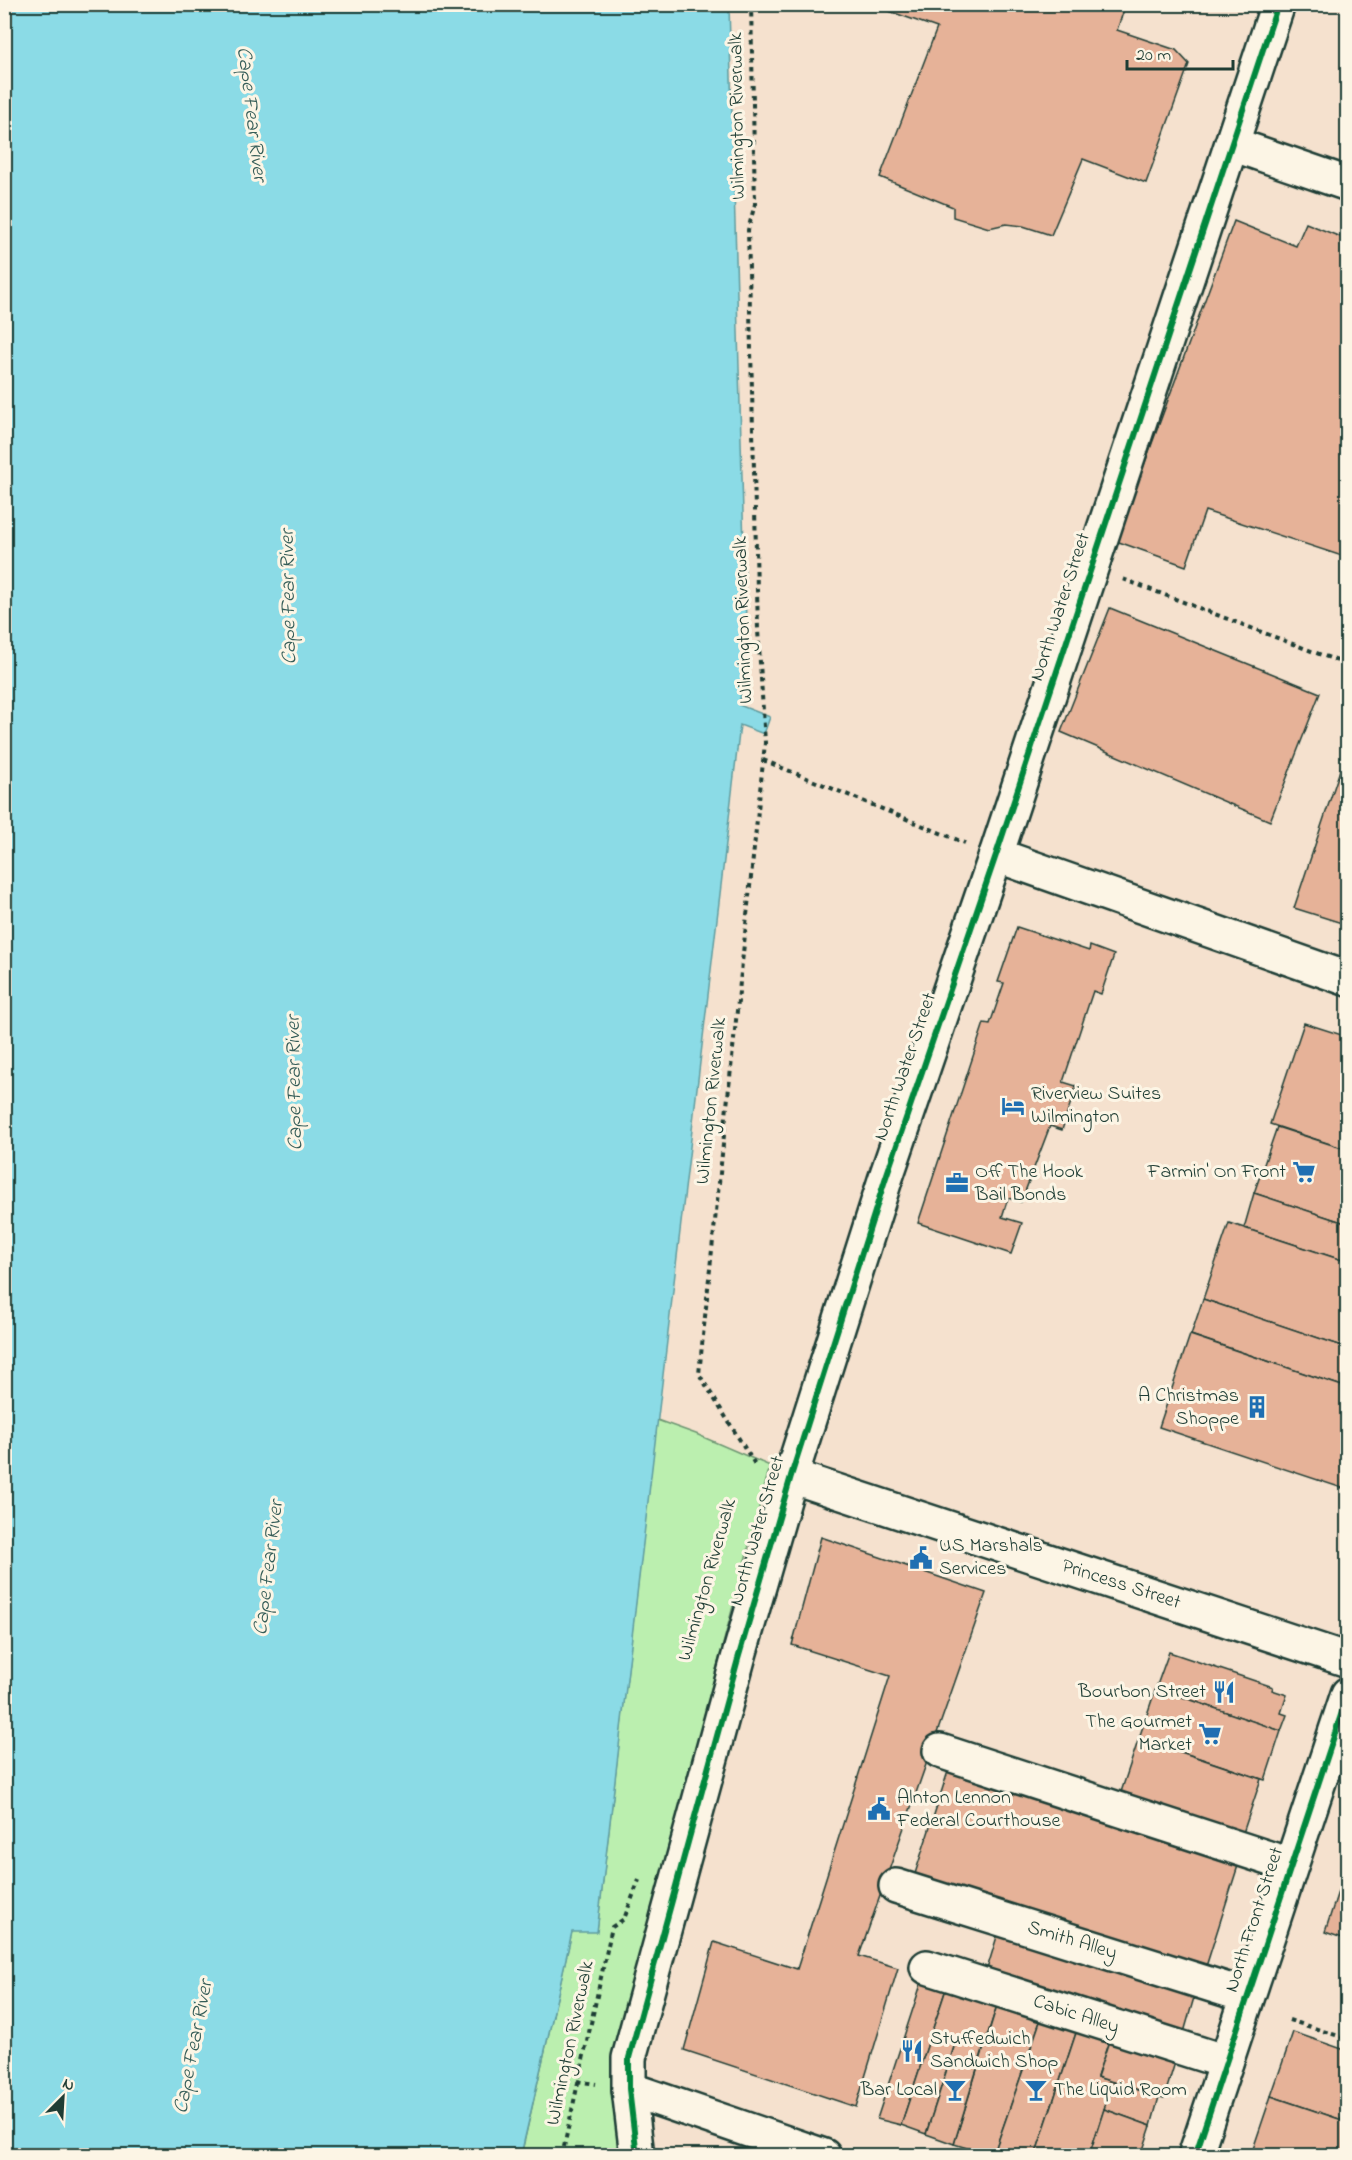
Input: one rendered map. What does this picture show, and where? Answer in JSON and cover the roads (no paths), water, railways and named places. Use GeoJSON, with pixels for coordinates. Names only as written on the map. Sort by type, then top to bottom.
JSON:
{"type":"FeatureCollection","features":[{"type":"Feature","properties":{"kind":"street","name":"North Water Street"},"geometry":{"type":"LineString","coordinates":[[637,2156],[629,2089],[629,2058],[738,1659],[791,1476],[885,1180],[996,855],[1278,4]]}},
{"type":"Feature","properties":{"kind":"street"},"geometry":{"type":"LineString","coordinates":[[1232,144],[1347,184]]}},
{"type":"Feature","properties":{"kind":"street"},"geometry":{"type":"LineString","coordinates":[[996,855],[1347,979]]}},
{"type":"Feature","properties":{"kind":"street","name":"Princess Street"},"geometry":{"type":"LineString","coordinates":[[791,1476],[1347,1660]]}},
{"type":"Feature","properties":{"kind":"street","name":"North Front Street"},"geometry":{"type":"LineString","coordinates":[[1195,2156],[1347,1694]]}},
{"type":"Feature","properties":{"kind":"street"},"geometry":{"type":"LineString","coordinates":[[940,1751],[1290,1864]]}},
{"type":"Feature","properties":{"kind":"street","name":"Smith Alley"},"geometry":{"type":"LineString","coordinates":[[896,1886],[1247,1996]]}},
{"type":"Feature","properties":{"kind":"street","name":"Cabic Alley"},"geometry":{"type":"LineString","coordinates":[[927,1967],[1226,2062]]}},
{"type":"Feature","properties":{"kind":"street"},"geometry":{"type":"LineString","coordinates":[[629,2089],[824,2156]]}},
{"type":"Feature","properties":{"kind":"water","name":"Cape Fear River"},"geometry":{"type":"Polygon","coordinates":[[[5,4],[729,5],[747,658],[739,705],[770,717],[764,734],[740,725],[597,1932],[572,1932],[521,2155],[5,2155],[5,4]]]}},
{"type":"Feature","properties":{"kind":"place","name":"Riverview Suites Wilmington"},"geometry":{"type":"Point","coordinates":[1013,1106]}},
{"type":"Feature","properties":{"kind":"place","name":"Farmin' On Front"},"geometry":{"type":"Point","coordinates":[1304,1172]}},
{"type":"Feature","properties":{"kind":"place","name":"Off The Hook Bail Bonds"},"geometry":{"type":"Point","coordinates":[957,1183]}},
{"type":"Feature","properties":{"kind":"place","name":"A Christmas Shoppe"},"geometry":{"type":"Point","coordinates":[1257,1407]}},
{"type":"Feature","properties":{"kind":"place","name":"US Marshals Services"},"geometry":{"type":"Point","coordinates":[921,1558]}},
{"type":"Feature","properties":{"kind":"place","name":"Bourbon Street"},"geometry":{"type":"Point","coordinates":[1224,1692]}},
{"type":"Feature","properties":{"kind":"place","name":"The Gourmet Market"},"geometry":{"type":"Point","coordinates":[1210,1734]}},
{"type":"Feature","properties":{"kind":"place","name":"Alnton Lennon Federal Courthouse"},"geometry":{"type":"Point","coordinates":[879,1809]}},
{"type":"Feature","properties":{"kind":"place","name":"Stuffedwich Sandwich Shop"},"geometry":{"type":"Point","coordinates":[912,2051]}},
{"type":"Feature","properties":{"kind":"place","name":"Bar Local"},"geometry":{"type":"Point","coordinates":[955,2090]}},
{"type":"Feature","properties":{"kind":"place","name":"The Liquid Room"},"geometry":{"type":"Point","coordinates":[1036,2090]}}]}
